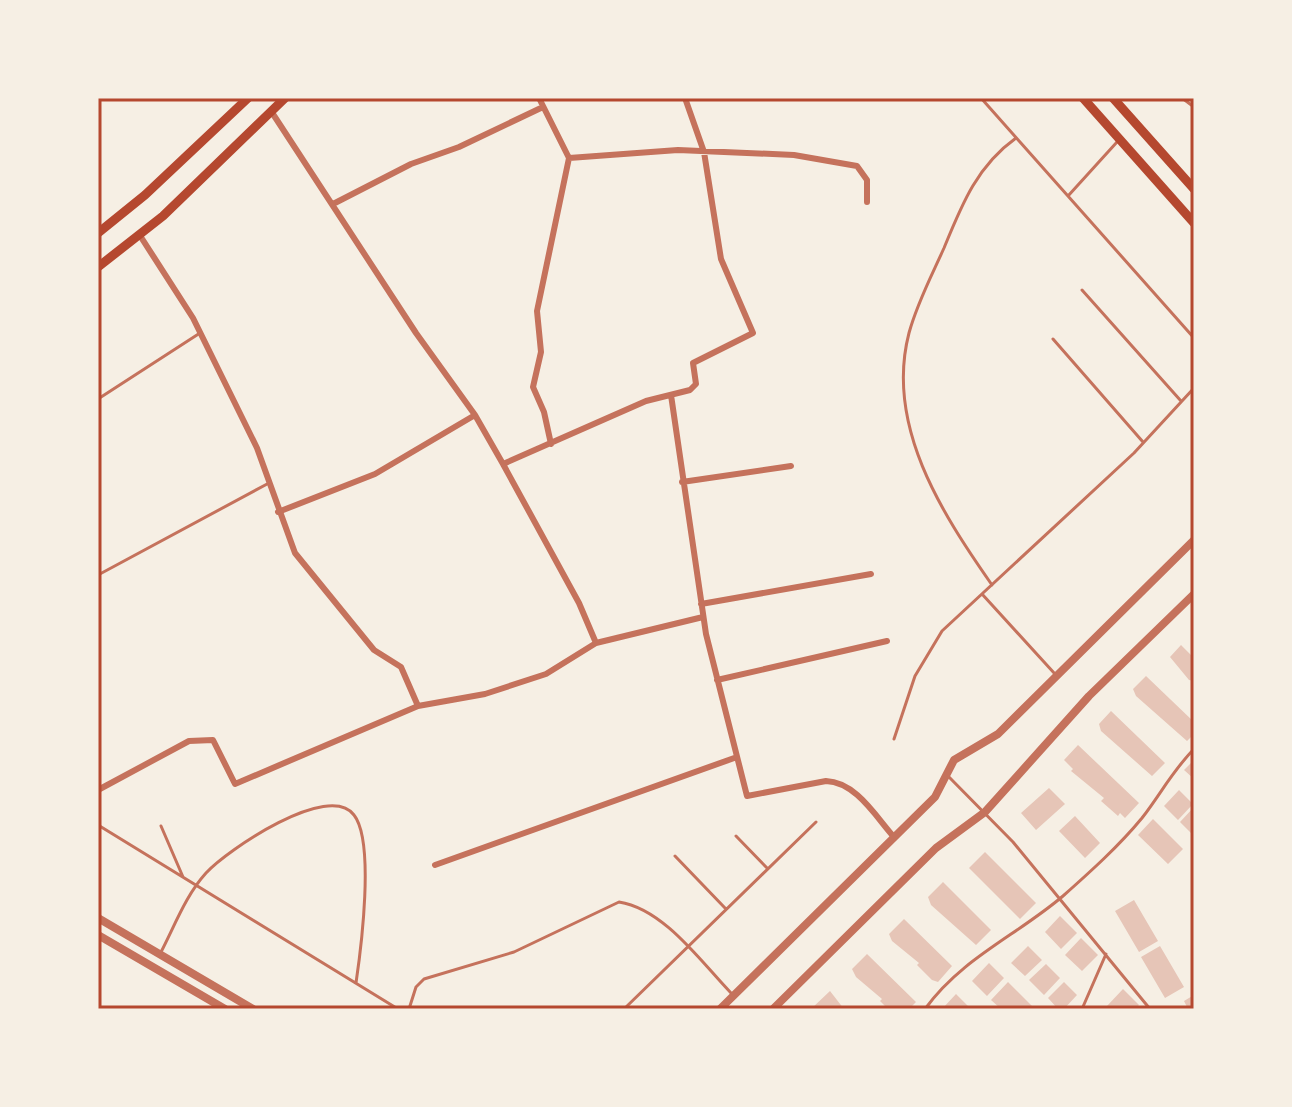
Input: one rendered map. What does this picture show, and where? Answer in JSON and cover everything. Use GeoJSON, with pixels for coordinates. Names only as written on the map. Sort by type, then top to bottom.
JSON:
{"type":"FeatureCollection","features":[{"type":"Feature","properties":{"kind":"main road"},"geometry":{"type":"LineString","coordinates":[[100,227],[145,195],[248,98]]}},
{"type":"Feature","properties":{"kind":"main road"},"geometry":{"type":"LineString","coordinates":[[98,267],[139,234],[285,98]]}},
{"type":"Feature","properties":{"kind":"main road"},"geometry":{"type":"LineString","coordinates":[[1083,98],[1194,223]]}},
{"type":"Feature","properties":{"kind":"main road"},"geometry":{"type":"LineString","coordinates":[[1113,98],[1194,189]]}},
{"type":"Feature","properties":{"kind":"street"},"geometry":{"type":"LineString","coordinates":[[539,98],[569,158],[537,311],[541,352],[533,387],[544,412],[551,444]]}},
{"type":"Feature","properties":{"kind":"street"},"geometry":{"type":"LineString","coordinates":[[503,464],[646,401],[690,390],[696,384],[693,363],[753,333],[721,259],[704,152],[685,98]]}},
{"type":"Feature","properties":{"kind":"street"},"geometry":{"type":"LineString","coordinates":[[333,204],[411,164],[459,147],[543,107]]}},
{"type":"Feature","properties":{"kind":"street"},"geometry":{"type":"LineString","coordinates":[[271,111],[416,333],[475,415],[579,603],[596,643]]}},
{"type":"Feature","properties":{"kind":"street"},"geometry":{"type":"LineString","coordinates":[[569,158],[678,150],[794,155],[857,166],[867,180],[867,202]]}},
{"type":"Feature","properties":{"kind":"street"},"geometry":{"type":"LineString","coordinates":[[139,234],[200,333],[257,448],[295,553],[374,650],[401,667],[418,706]]}},
{"type":"Feature","properties":{"kind":"street"},"geometry":{"type":"LineString","coordinates":[[671,395],[703,617],[747,796],[826,781],[839,782],[851,790],[894,837]]}},
{"type":"Feature","properties":{"kind":"street"},"geometry":{"type":"LineString","coordinates":[[278,512],[375,474],[475,415]]}},
{"type":"Feature","properties":{"kind":"street"},"geometry":{"type":"LineString","coordinates":[[682,482],[791,466]]}},
{"type":"Feature","properties":{"kind":"street"},"geometry":{"type":"LineString","coordinates":[[720,1009],[935,797],[945,773],[961,754],[998,734],[1194,540]]}},
{"type":"Feature","properties":{"kind":"street"},"geometry":{"type":"LineString","coordinates":[[701,604],[871,574]]}},
{"type":"Feature","properties":{"kind":"street"},"geometry":{"type":"LineString","coordinates":[[773,1009],[936,848],[985,813],[1079,707],[1194,594]]}},
{"type":"Feature","properties":{"kind":"street"},"geometry":{"type":"LineString","coordinates":[[98,790],[168,751],[204,738],[213,740],[235,784],[418,706],[515,686],[546,674],[596,643],[703,617]]}},
{"type":"Feature","properties":{"kind":"street"},"geometry":{"type":"LineString","coordinates":[[717,680],[887,641]]}},
{"type":"Feature","properties":{"kind":"street"},"geometry":{"type":"LineString","coordinates":[[435,865],[607,807],[737,757]]}},
{"type":"Feature","properties":{"kind":"street"},"geometry":{"type":"LineString","coordinates":[[98,918],[253,1009]]}},
{"type":"Feature","properties":{"kind":"street"},"geometry":{"type":"LineString","coordinates":[[98,935],[225,1009]]}},
{"type":"Feature","properties":{"kind":"lane"},"geometry":{"type":"LineString","coordinates":[[981,98],[1194,338]]}},
{"type":"Feature","properties":{"kind":"lane"},"geometry":{"type":"LineString","coordinates":[[1182,98],[1194,107]]}},
{"type":"Feature","properties":{"kind":"lane"},"geometry":{"type":"LineString","coordinates":[[992,585],[948,520],[929,482],[904,407],[903,372],[915,314],[966,195],[992,157],[1016,138]]}},
{"type":"Feature","properties":{"kind":"lane"},"geometry":{"type":"LineString","coordinates":[[1068,196],[1120,140]]}},
{"type":"Feature","properties":{"kind":"lane"},"geometry":{"type":"LineString","coordinates":[[1082,290],[1181,401]]}},
{"type":"Feature","properties":{"kind":"lane"},"geometry":{"type":"LineString","coordinates":[[98,399],[200,333]]}},
{"type":"Feature","properties":{"kind":"lane"},"geometry":{"type":"LineString","coordinates":[[1053,339],[1143,442]]}},
{"type":"Feature","properties":{"kind":"lane"},"geometry":{"type":"LineString","coordinates":[[894,739],[915,676],[942,631],[1143,442],[1194,388]]}},
{"type":"Feature","properties":{"kind":"lane"},"geometry":{"type":"LineString","coordinates":[[98,575],[269,483]]}},
{"type":"Feature","properties":{"kind":"lane"},"geometry":{"type":"LineString","coordinates":[[982,594],[1056,676]]}},
{"type":"Feature","properties":{"kind":"lane"},"geometry":{"type":"LineString","coordinates":[[925,1009],[961,968],[1061,898],[1133,828],[1174,769],[1194,749]]}},
{"type":"Feature","properties":{"kind":"lane"},"geometry":{"type":"LineString","coordinates":[[945,773],[1061,898],[1150,1009]]}},
{"type":"Feature","properties":{"kind":"lane"},"geometry":{"type":"LineString","coordinates":[[160,955],[196,885],[223,857],[279,823],[327,805],[348,808],[359,825],[364,867],[363,929],[356,983]]}},
{"type":"Feature","properties":{"kind":"lane"},"geometry":{"type":"LineString","coordinates":[[624,1009],[816,822]]}},
{"type":"Feature","properties":{"kind":"lane"},"geometry":{"type":"LineString","coordinates":[[98,825],[398,1009]]}},
{"type":"Feature","properties":{"kind":"lane"},"geometry":{"type":"LineString","coordinates":[[161,826],[184,877]]}},
{"type":"Feature","properties":{"kind":"lane"},"geometry":{"type":"LineString","coordinates":[[736,836],[768,868]]}},
{"type":"Feature","properties":{"kind":"lane"},"geometry":{"type":"LineString","coordinates":[[675,856],[726,909]]}},
{"type":"Feature","properties":{"kind":"lane"},"geometry":{"type":"LineString","coordinates":[[409,1009],[416,987],[424,979],[514,952],[619,902],[650,913],[733,996]]}},
{"type":"Feature","properties":{"kind":"lane"},"geometry":{"type":"LineString","coordinates":[[1082,1009],[1106,954]]}},
{"type":"Feature","properties":{"kind":"building"},"geometry":{"type":"Polygon","coordinates":[[[1181,645],[1194,658],[1194,681],[1189,680],[1170,657],[1181,645]]]}},
{"type":"Feature","properties":{"kind":"building"},"geometry":{"type":"Polygon","coordinates":[[[1146,676],[1194,722],[1194,734],[1187,741],[1136,696],[1133,689],[1146,676]]]}},
{"type":"Feature","properties":{"kind":"building"},"geometry":{"type":"Polygon","coordinates":[[[1111,711],[1165,763],[1152,776],[1101,731],[1099,724],[1111,711]]]}},
{"type":"Feature","properties":{"kind":"building"},"geometry":{"type":"Polygon","coordinates":[[[1078,745],[1139,803],[1125,818],[1120,813],[1118,816],[1101,801],[1104,798],[1071,771],[1073,769],[1064,760],[1078,745]]]}},
{"type":"Feature","properties":{"kind":"building"},"geometry":{"type":"Polygon","coordinates":[[[1194,760],[1194,779],[1184,770],[1194,760]]]}},
{"type":"Feature","properties":{"kind":"building"},"geometry":{"type":"Polygon","coordinates":[[[1049,788],[1065,804],[1036,830],[1021,813],[1049,788]]]}},
{"type":"Feature","properties":{"kind":"building"},"geometry":{"type":"Polygon","coordinates":[[[1179,790],[1193,804],[1178,820],[1164,806],[1179,790]]]}},
{"type":"Feature","properties":{"kind":"building"},"geometry":{"type":"Polygon","coordinates":[[[1194,807],[1194,836],[1180,822],[1194,807]]]}},
{"type":"Feature","properties":{"kind":"building"},"geometry":{"type":"Polygon","coordinates":[[[1075,816],[1100,843],[1085,858],[1059,831],[1075,816]]]}},
{"type":"Feature","properties":{"kind":"building"},"geometry":{"type":"Polygon","coordinates":[[[1153,819],[1183,849],[1168,864],[1138,835],[1153,819]]]}},
{"type":"Feature","properties":{"kind":"building"},"geometry":{"type":"Polygon","coordinates":[[[985,852],[1036,903],[1020,919],[969,868],[985,852]]]}},
{"type":"Feature","properties":{"kind":"building"},"geometry":{"type":"Polygon","coordinates":[[[943,882],[991,930],[976,945],[931,905],[928,897],[943,882]]]}},
{"type":"Feature","properties":{"kind":"building"},"geometry":{"type":"Polygon","coordinates":[[[1134,900],[1158,941],[1139,952],[1115,911],[1134,900]]]}},
{"type":"Feature","properties":{"kind":"building"},"geometry":{"type":"Polygon","coordinates":[[[1060,916],[1077,933],[1061,949],[1045,932],[1060,916]]]}},
{"type":"Feature","properties":{"kind":"building"},"geometry":{"type":"Polygon","coordinates":[[[904,919],[952,966],[938,982],[932,980],[917,965],[919,963],[892,941],[889,934],[904,919]]]}},
{"type":"Feature","properties":{"kind":"building"},"geometry":{"type":"Polygon","coordinates":[[[1081,938],[1098,955],[1082,971],[1065,955],[1081,938]]]}},
{"type":"Feature","properties":{"kind":"building"},"geometry":{"type":"Polygon","coordinates":[[[1028,946],[1042,960],[1025,976],[1011,963],[1028,946]]]}},
{"type":"Feature","properties":{"kind":"building"},"geometry":{"type":"Polygon","coordinates":[[[1160,946],[1184,987],[1165,998],[1141,957],[1160,946]]]}},
{"type":"Feature","properties":{"kind":"building"},"geometry":{"type":"Polygon","coordinates":[[[867,954],[916,1002],[909,1009],[888,1009],[880,1001],[882,999],[856,977],[852,969],[867,954]]]}},
{"type":"Feature","properties":{"kind":"building"},"geometry":{"type":"Polygon","coordinates":[[[989,963],[1004,978],[987,996],[972,981],[989,963]]]}},
{"type":"Feature","properties":{"kind":"building"},"geometry":{"type":"Polygon","coordinates":[[[1046,964],[1060,978],[1044,995],[1029,980],[1046,964]]]}},
{"type":"Feature","properties":{"kind":"building"},"geometry":{"type":"Polygon","coordinates":[[[1008,982],[1035,1009],[1001,1009],[991,1000],[1008,982]]]}},
{"type":"Feature","properties":{"kind":"building"},"geometry":{"type":"Polygon","coordinates":[[[1064,982],[1077,995],[1064,1009],[1058,1009],[1048,998],[1064,982]]]}},
{"type":"Feature","properties":{"kind":"building"},"geometry":{"type":"Polygon","coordinates":[[[1123,989],[1139,1005],[1135,1009],[1109,1009],[1107,1006],[1123,989]]]}},
{"type":"Feature","properties":{"kind":"building"},"geometry":{"type":"Polygon","coordinates":[[[830,991],[844,1009],[811,1009],[830,991]]]}},
{"type":"Feature","properties":{"kind":"building"},"geometry":{"type":"Polygon","coordinates":[[[956,994],[971,1009],[942,1009],[956,994]]]}},
{"type":"Feature","properties":{"kind":"building"},"geometry":{"type":"Polygon","coordinates":[[[1194,995],[1194,1009],[1188,1009],[1184,1001],[1194,995]]]}}]}
